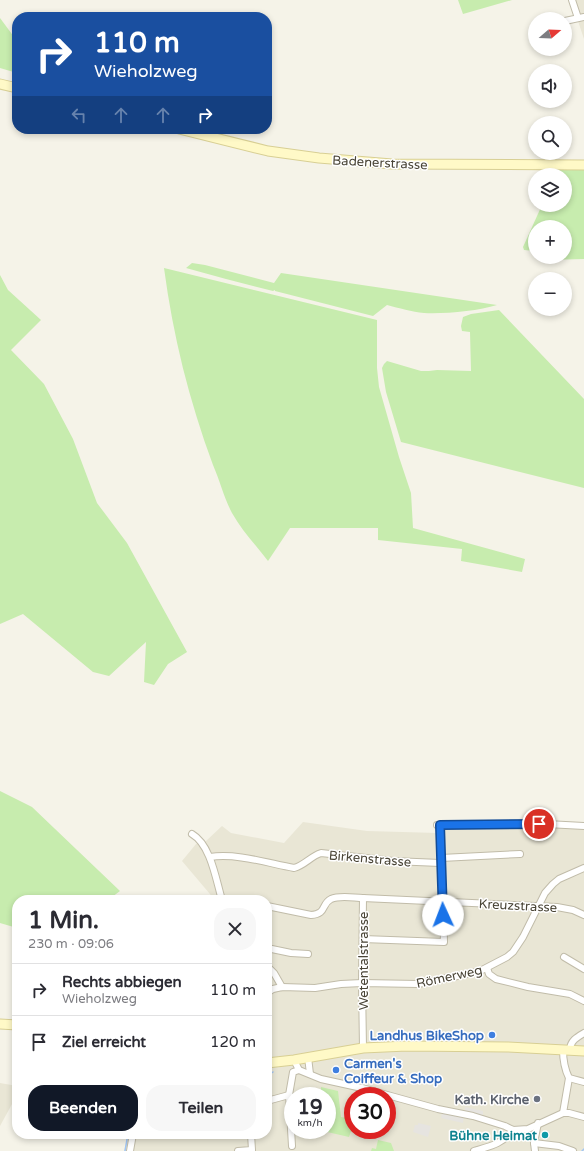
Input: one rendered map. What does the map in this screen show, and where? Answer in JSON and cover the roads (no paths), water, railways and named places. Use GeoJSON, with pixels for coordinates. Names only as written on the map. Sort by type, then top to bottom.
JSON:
{"type":"FeatureCollection","features":[{"type":"Feature","properties":{"kind":"street"},"geometry":{"type":"LineString","coordinates":[[572,0],[581,17]]}},
{"type":"Feature","properties":{"kind":"street"},"geometry":{"type":"LineString","coordinates":[[0,84],[12,87]]}},
{"type":"Feature","properties":{"kind":"street","name":"Badenerstrasse"},"geometry":{"type":"LineString","coordinates":[[199,134],[268,151],[319,158],[398,165],[584,165]]}},
{"type":"Feature","properties":{"kind":"street"},"geometry":{"type":"LineString","coordinates":[[363,939],[444,942],[438,825],[547,824],[584,826]]}},
{"type":"Feature","properties":{"kind":"street"},"geometry":{"type":"LineString","coordinates":[[192,834],[198,838],[210,857],[221,895]]}},
{"type":"Feature","properties":{"kind":"street","name":"Birkenstrasse"},"geometry":{"type":"LineString","coordinates":[[210,857],[234,857],[294,868],[302,866],[314,855],[322,853],[393,861],[440,861],[520,854]]}},
{"type":"Feature","properties":{"kind":"street","name":"Römerweg"},"geometry":{"type":"LineString","coordinates":[[272,990],[282,987],[315,988],[341,984],[362,983],[418,984],[472,973],[487,968],[513,952],[540,906],[545,893],[553,884],[564,876],[584,868]]}},
{"type":"Feature","properties":{"kind":"street","name":"Kreuzstrasse"},"geometry":{"type":"LineString","coordinates":[[272,907],[311,915],[318,914],[322,911],[328,901],[333,898],[363,898],[557,907],[573,910],[584,915]]}},
{"type":"Feature","properties":{"kind":"street","name":"Wetentalstrasse"},"geometry":{"type":"LineString","coordinates":[[363,898],[363,1048]]}},
{"type":"Feature","properties":{"kind":"street"},"geometry":{"type":"LineString","coordinates":[[272,949],[291,953],[308,954]]}},
{"type":"Feature","properties":{"kind":"street"},"geometry":{"type":"LineString","coordinates":[[564,957],[584,969]]}},
{"type":"Feature","properties":{"kind":"street"},"geometry":{"type":"LineString","coordinates":[[487,968],[489,974],[496,979],[528,988],[570,994],[584,1001]]}},
{"type":"Feature","properties":{"kind":"street"},"geometry":{"type":"LineString","coordinates":[[272,972],[282,987]]}},
{"type":"Feature","properties":{"kind":"street"},"geometry":{"type":"LineString","coordinates":[[0,1024],[12,1025]]}},
{"type":"Feature","properties":{"kind":"street"},"geometry":{"type":"LineString","coordinates":[[563,1114],[570,1078],[562,1061],[566,1049],[574,1040],[584,1033]]}},
{"type":"Feature","properties":{"kind":"street"},"geometry":{"type":"LineString","coordinates":[[272,1062],[363,1048],[407,1046],[566,1049],[584,1051]]}},
{"type":"Feature","properties":{"kind":"street"},"geometry":{"type":"LineString","coordinates":[[308,1057],[310,1074]]}},
{"type":"Feature","properties":{"kind":"street"},"geometry":{"type":"LineString","coordinates":[[294,1060],[299,1070]]}},
{"type":"Feature","properties":{"kind":"street"},"geometry":{"type":"LineString","coordinates":[[290,1087],[293,1072],[299,1070],[321,1080],[362,1088],[438,1109],[474,1116],[514,1130],[528,1129],[538,1123],[563,1114],[569,1113],[584,1117]]}},
{"type":"Feature","properties":{"kind":"street"},"geometry":{"type":"LineString","coordinates":[[570,1078],[584,1082]]}},
{"type":"Feature","properties":{"kind":"street"},"geometry":{"type":"LineString","coordinates":[[272,1100],[284,1096]]}},
{"type":"Feature","properties":{"kind":"street"},"geometry":{"type":"LineString","coordinates":[[535,1151],[534,1143],[538,1123]]}},
{"type":"Feature","properties":{"kind":"street"},"geometry":{"type":"LineString","coordinates":[[474,1151],[496,1144],[506,1138],[514,1130]]}},
{"type":"Feature","properties":{"kind":"street"},"geometry":{"type":"LineString","coordinates":[[130,1151],[132,1139]]}},
{"type":"Feature","properties":{"kind":"street"},"geometry":{"type":"LineString","coordinates":[[238,1151],[252,1150],[251,1139]]}},
{"type":"Feature","properties":{"kind":"street"},"geometry":{"type":"LineString","coordinates":[[292,1139],[292,1146]]}},
{"type":"Feature","properties":{"kind":"street"},"geometry":{"type":"LineString","coordinates":[[534,1143],[559,1146],[574,1151]]}},
{"type":"Feature","properties":{"kind":"waterway"},"geometry":{"type":"LineString","coordinates":[[125,1151],[127,1139]]}},
{"type":"Feature","properties":{"kind":"place","name":"Landhus BikeShop"},"geometry":{"type":"Point","coordinates":[492,1035]}},
{"type":"Feature","properties":{"kind":"place","name":"Carmen's Coiffeur & Shop"},"geometry":{"type":"Point","coordinates":[336,1070]}},
{"type":"Feature","properties":{"kind":"place","name":"Kath. Kirche"},"geometry":{"type":"Point","coordinates":[537,1099]}},
{"type":"Feature","properties":{"kind":"place","name":"Bühne Heimat"},"geometry":{"type":"Point","coordinates":[545,1135]}}]}
